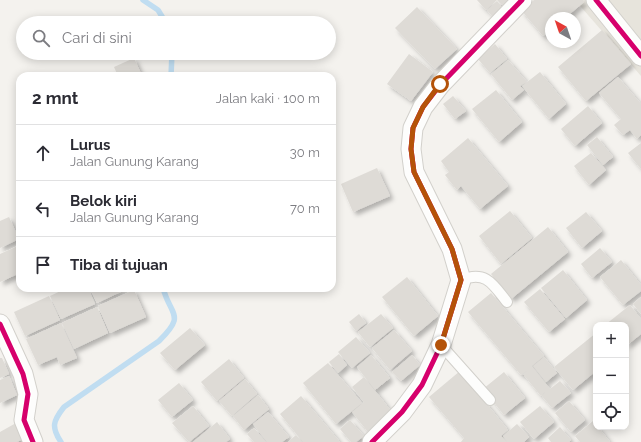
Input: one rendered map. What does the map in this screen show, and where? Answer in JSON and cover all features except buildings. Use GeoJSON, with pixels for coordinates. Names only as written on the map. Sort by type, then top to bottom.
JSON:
{"type":"FeatureCollection","features":[{"type":"Feature","properties":{"kind":"street"},"geometry":{"type":"LineString","coordinates":[[372,442],[402,412],[422,385],[441,345],[461,280],[452,249],[414,172],[411,149],[413,128],[423,107],[440,84],[522,0]]}},
{"type":"Feature","properties":{"kind":"street"},"geometry":{"type":"LineString","coordinates":[[596,0],[641,56]]}},
{"type":"Feature","properties":{"kind":"street"},"geometry":{"type":"LineString","coordinates":[[0,324],[23,374],[28,394],[24,420],[33,442]]}},
{"type":"Feature","properties":{"kind":"lane"},"geometry":{"type":"LineString","coordinates":[[461,280],[472,275],[485,277],[495,286],[507,302]]}},
{"type":"Feature","properties":{"kind":"lane"},"geometry":{"type":"LineString","coordinates":[[441,345],[490,400]]}},
{"type":"Feature","properties":{"kind":"shaded area"},"geometry":{"type":"Polygon","coordinates":[[[575,0],[641,0],[641,76],[575,0]]]}},
{"type":"Feature","properties":{"kind":"waterway"},"geometry":{"type":"LineString","coordinates":[[143,0],[158,10],[162,16]]}},
{"type":"Feature","properties":{"kind":"waterway"},"geometry":{"type":"LineString","coordinates":[[171,72],[172,60]]}},
{"type":"Feature","properties":{"kind":"waterway"},"geometry":{"type":"LineString","coordinates":[[61,442],[56,432],[55,424],[57,416],[64,407],[159,341],[172,325],[174,315],[164,292]]}},
{"type":"Feature","properties":{"kind":"cycle path"},"geometry":{"type":"LineString","coordinates":[[372,442],[402,412],[422,385],[441,345],[461,280],[452,249],[414,172],[411,149],[413,128],[423,107],[440,85],[522,0]]}},
{"type":"Feature","properties":{"kind":"cycle path"},"geometry":{"type":"LineString","coordinates":[[596,0],[641,56]]}},
{"type":"Feature","properties":{"kind":"cycle path"},"geometry":{"type":"LineString","coordinates":[[0,324],[23,374],[28,394],[24,420],[33,442]]}},
{"type":"Feature","properties":{"kind":"route"},"geometry":{"type":"LineString","coordinates":[[440,84],[423,107],[413,128],[411,149],[414,172],[452,249],[461,280],[454,307],[441,345]]}}]}
